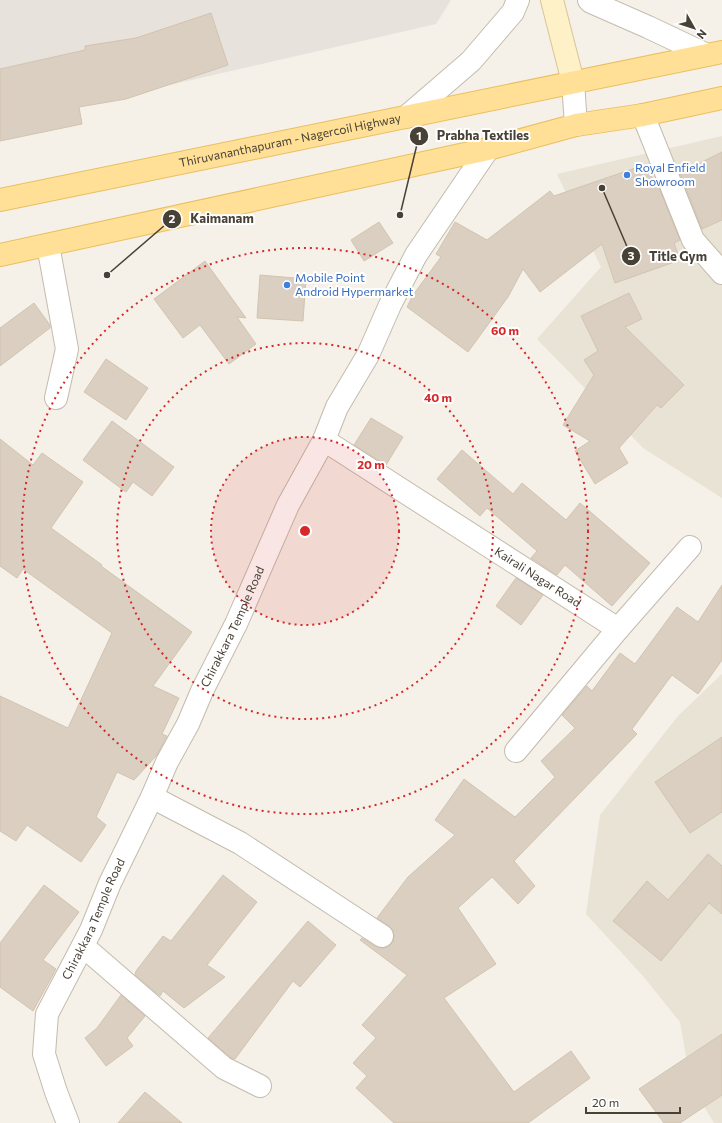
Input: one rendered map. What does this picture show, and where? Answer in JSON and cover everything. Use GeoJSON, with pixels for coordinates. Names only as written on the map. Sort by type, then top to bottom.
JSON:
{"type":"FeatureCollection","features":[{"type":"Feature","properties":{"kind":"main road"},"geometry":{"type":"LineString","coordinates":[[552,0],[573,82]]}},
{"type":"Feature","properties":{"kind":"main road","name":"Thiruvananthapuram - Nagercoil Highway"},"geometry":{"type":"LineString","coordinates":[[0,200],[715,54]]}},
{"type":"Feature","properties":{"kind":"main road"},"geometry":{"type":"LineString","coordinates":[[0,255],[488,149],[576,125],[644,115],[722,98]]}},
{"type":"Feature","properties":{"kind":"street"},"geometry":{"type":"LineString","coordinates":[[406,117],[471,61],[513,12],[518,0]]}},
{"type":"Feature","properties":{"kind":"street"},"geometry":{"type":"LineString","coordinates":[[589,0],[715,54]]}},
{"type":"Feature","properties":{"kind":"street"},"geometry":{"type":"LineString","coordinates":[[573,82],[576,125]]}},
{"type":"Feature","properties":{"kind":"street"},"geometry":{"type":"LineString","coordinates":[[644,115],[693,240],[722,273]]}},
{"type":"Feature","properties":{"kind":"street","name":"Chirakkara Temple Road"},"geometry":{"type":"LineString","coordinates":[[68,1123],[44,1054],[47,1014],[91,930],[110,883],[152,797],[167,762],[188,724],[202,691],[236,624],[288,506],[324,440],[337,407],[368,355],[390,305],[416,255],[488,149]]}},
{"type":"Feature","properties":{"kind":"street"},"geometry":{"type":"LineString","coordinates":[[48,245],[67,349],[56,398]]}},
{"type":"Feature","properties":{"kind":"street","name":"Kairali Nagar Road"},"geometry":{"type":"LineString","coordinates":[[324,440],[618,629]]}},
{"type":"Feature","properties":{"kind":"street"},"geometry":{"type":"LineString","coordinates":[[516,751],[618,629],[690,547]]}},
{"type":"Feature","properties":{"kind":"street"},"geometry":{"type":"LineString","coordinates":[[152,797],[240,843],[382,936]]}},
{"type":"Feature","properties":{"kind":"street"},"geometry":{"type":"LineString","coordinates":[[83,946],[224,1068],[260,1086]]}},
{"type":"Feature","properties":{"kind":"shaded area"},"geometry":{"type":"Polygon","coordinates":[[[0,0],[451,0],[436,24],[0,124],[0,0]]]}},
{"type":"Feature","properties":{"kind":"shaded area"},"geometry":{"type":"Polygon","coordinates":[[[722,136],[722,498],[643,448],[537,339],[601,267],[557,174],[722,136]]]}},
{"type":"Feature","properties":{"kind":"shaded area"},"geometry":{"type":"Polygon","coordinates":[[[722,674],[722,1123],[714,1123],[691,1085],[680,1022],[643,976],[586,914],[600,815],[678,716],[722,674]]]}},
{"type":"Feature","properties":{"kind":"building"},"geometry":{"type":"Polygon","coordinates":[[[211,13],[228,65],[126,99],[79,107],[82,124],[0,141],[0,69],[85,50],[85,46],[136,38],[211,13]]]}},
{"type":"Feature","properties":{"kind":"building"},"geometry":{"type":"Polygon","coordinates":[[[722,152],[722,220],[702,229],[680,173],[722,152]]]}},
{"type":"Feature","properties":{"kind":"building"},"geometry":{"type":"Polygon","coordinates":[[[647,164],[654,185],[657,183],[680,240],[674,243],[680,260],[615,283],[602,244],[540,292],[523,269],[508,297],[468,352],[407,307],[413,295],[441,257],[436,254],[455,222],[487,240],[550,191],[554,196],[647,164]]]}},
{"type":"Feature","properties":{"kind":"building"},"geometry":{"type":"Polygon","coordinates":[[[379,222],[393,243],[364,261],[351,240],[379,222]]]}},
{"type":"Feature","properties":{"kind":"building"},"geometry":{"type":"Polygon","coordinates":[[[205,261],[246,318],[237,317],[256,344],[229,364],[200,325],[183,338],[154,299],[205,261]]]}},
{"type":"Feature","properties":{"kind":"building"},"geometry":{"type":"Polygon","coordinates":[[[260,275],[306,279],[303,321],[257,318],[260,275]]]}},
{"type":"Feature","properties":{"kind":"building"},"geometry":{"type":"Polygon","coordinates":[[[629,293],[642,319],[625,327],[684,385],[661,408],[657,405],[619,448],[628,463],[595,484],[575,451],[590,441],[563,425],[594,375],[584,360],[598,351],[581,316],[629,293]]]}},
{"type":"Feature","properties":{"kind":"building"},"geometry":{"type":"Polygon","coordinates":[[[34,303],[50,325],[50,328],[0,366],[0,328],[34,303]]]}},
{"type":"Feature","properties":{"kind":"building"},"geometry":{"type":"Polygon","coordinates":[[[106,359],[148,388],[126,420],[84,392],[106,359]]]}},
{"type":"Feature","properties":{"kind":"building"},"geometry":{"type":"Polygon","coordinates":[[[371,418],[403,437],[386,465],[354,445],[371,418]]]}},
{"type":"Feature","properties":{"kind":"building"},"geometry":{"type":"Polygon","coordinates":[[[112,421],[174,467],[152,496],[133,482],[126,492],[83,460],[112,421]]]}},
{"type":"Feature","properties":{"kind":"building"},"geometry":{"type":"Polygon","coordinates":[[[0,439],[33,465],[42,453],[83,482],[51,528],[192,632],[153,686],[179,698],[162,734],[167,736],[157,755],[134,780],[117,772],[96,817],[106,825],[81,862],[27,825],[16,841],[0,831],[0,696],[68,728],[112,633],[23,569],[17,578],[0,566],[0,439]]]}},
{"type":"Feature","properties":{"kind":"building"},"geometry":{"type":"Polygon","coordinates":[[[462,450],[513,494],[522,483],[566,520],[580,503],[650,563],[612,606],[565,565],[557,575],[531,558],[537,551],[487,508],[480,516],[437,479],[462,450]]]}},
{"type":"Feature","properties":{"kind":"building"},"geometry":{"type":"Polygon","coordinates":[[[516,578],[543,595],[521,625],[496,606],[516,578]]]}},
{"type":"Feature","properties":{"kind":"building"},"geometry":{"type":"Polygon","coordinates":[[[722,585],[722,660],[698,694],[672,675],[632,729],[637,734],[514,861],[535,886],[518,904],[492,877],[458,908],[496,964],[444,998],[514,1092],[571,1051],[590,1078],[528,1123],[394,1123],[356,1088],[367,1076],[353,1063],[376,1038],[362,1025],[407,975],[360,940],[362,938],[381,948],[388,947],[393,942],[393,930],[377,918],[408,877],[455,835],[435,820],[464,779],[515,817],[555,777],[541,761],[575,728],[562,715],[587,686],[592,691],[620,653],[635,664],[677,607],[698,622],[722,585]]]}},
{"type":"Feature","properties":{"kind":"building"},"geometry":{"type":"Polygon","coordinates":[[[722,737],[722,812],[690,833],[655,782],[722,737]]]}},
{"type":"Feature","properties":{"kind":"building"},"geometry":{"type":"Polygon","coordinates":[[[708,854],[722,866],[722,914],[709,903],[661,961],[613,921],[647,881],[668,900],[708,854]]]}},
{"type":"Feature","properties":{"kind":"building"},"geometry":{"type":"Polygon","coordinates":[[[223,875],[257,902],[207,965],[225,977],[184,1008],[163,991],[160,996],[135,975],[136,971],[163,936],[171,941],[223,875]]]}},
{"type":"Feature","properties":{"kind":"building"},"geometry":{"type":"Polygon","coordinates":[[[44,885],[79,912],[43,960],[56,969],[33,1011],[0,987],[0,943],[44,885]]]}},
{"type":"Feature","properties":{"kind":"building"},"geometry":{"type":"Polygon","coordinates":[[[308,921],[336,945],[300,987],[293,981],[235,1059],[231,1058],[208,1038],[308,921]]]}},
{"type":"Feature","properties":{"kind":"building"},"geometry":{"type":"Polygon","coordinates":[[[121,995],[145,1016],[127,1038],[133,1046],[106,1066],[85,1038],[97,1028],[121,995]]]}},
{"type":"Feature","properties":{"kind":"building"},"geometry":{"type":"Polygon","coordinates":[[[722,1034],[722,1095],[680,1123],[664,1123],[639,1089],[722,1034]]]}},
{"type":"Feature","properties":{"kind":"building"},"geometry":{"type":"Polygon","coordinates":[[[145,1092],[182,1123],[118,1123],[145,1092]]]}},
{"type":"Feature","properties":{"kind":"place","name":"Royal Enfield Showroom"},"geometry":{"type":"Point","coordinates":[627,175]}},
{"type":"Feature","properties":{"kind":"place","name":"Title Gym"},"geometry":{"type":"Point","coordinates":[602,188]}},
{"type":"Feature","properties":{"kind":"place","name":"Prabha Textiles"},"geometry":{"type":"Point","coordinates":[400,215]}},
{"type":"Feature","properties":{"kind":"place","name":"Kaimanam"},"geometry":{"type":"Point","coordinates":[107,275]}},
{"type":"Feature","properties":{"kind":"place","name":"Mobile Point Android Hypermarket"},"geometry":{"type":"Point","coordinates":[287,285]}}]}
